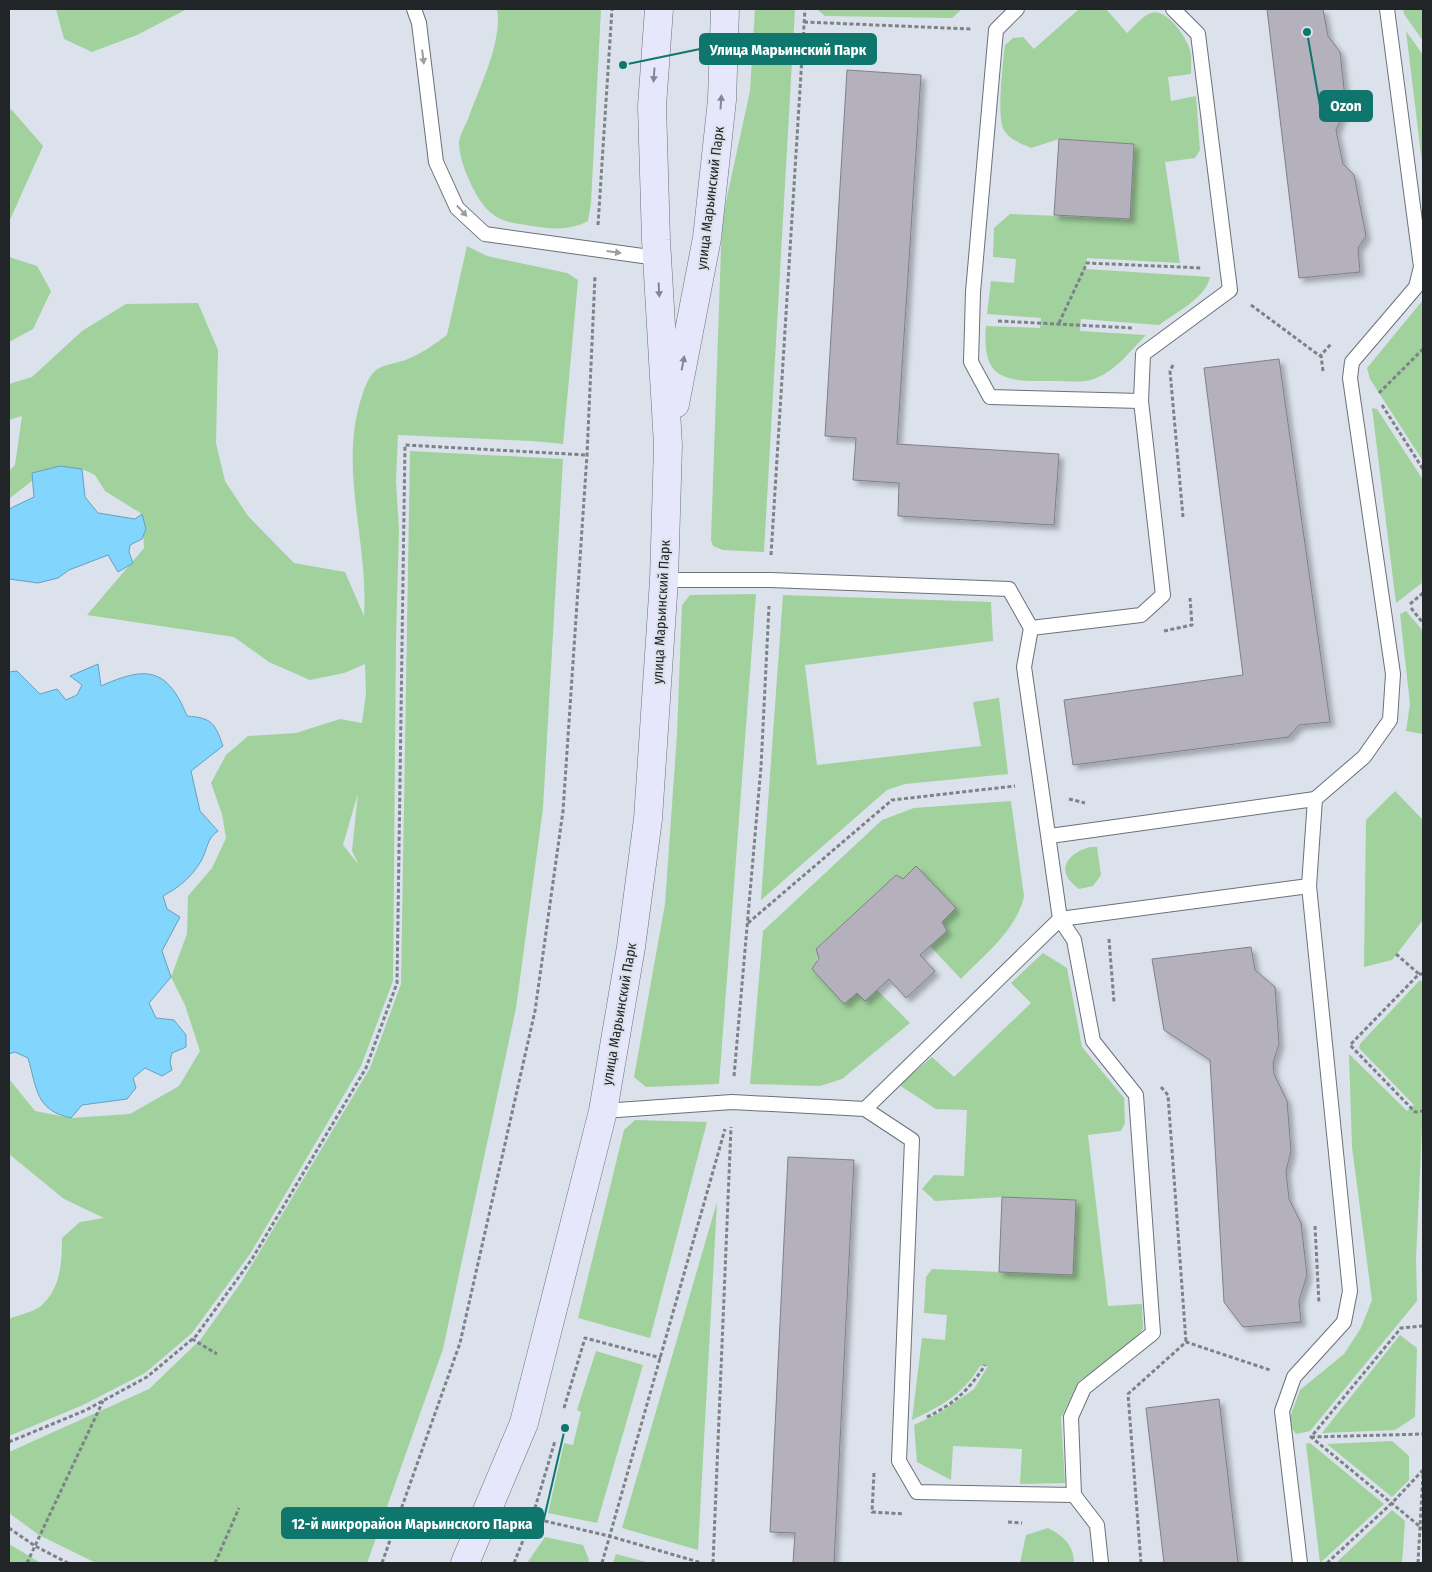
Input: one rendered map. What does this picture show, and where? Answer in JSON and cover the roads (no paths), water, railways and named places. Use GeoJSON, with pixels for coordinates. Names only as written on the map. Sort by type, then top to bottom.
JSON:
{"type":"FeatureCollection","features":[{"type":"Feature","properties":{"kind":"main road","name":"улица Марьинский Парк"},"geometry":{"type":"LineString","coordinates":[[465,1563],[524,1423],[603,1111],[631,947],[648,819],[664,580],[668,445],[657,258],[652,106],[659,9]]}},
{"type":"Feature","properties":{"kind":"main road","name":"улица Марьинский Парк"},"geometry":{"type":"LineString","coordinates":[[668,445],[707,238],[722,100],[725,9]]}},
{"type":"Feature","properties":{"kind":"lane"},"geometry":{"type":"LineString","coordinates":[[414,9],[418,23],[436,162],[457,208],[485,234],[657,258]]}},
{"type":"Feature","properties":{"kind":"lane"},"geometry":{"type":"LineString","coordinates":[[1017,9],[996,30],[972,319],[971,362],[990,397],[1141,401]]}},
{"type":"Feature","properties":{"kind":"lane"},"geometry":{"type":"LineString","coordinates":[[1031,628],[1142,615],[1162,595],[1141,401],[1143,354],[1230,290],[1198,34],[1173,9]]}},
{"type":"Feature","properties":{"kind":"lane"},"geometry":{"type":"LineString","coordinates":[[1050,836],[1315,799],[1364,758],[1390,720],[1393,674],[1350,378],[1352,362],[1416,287],[1421,267],[1387,9]]}},
{"type":"Feature","properties":{"kind":"lane"},"geometry":{"type":"LineString","coordinates":[[664,580],[770,580],[1009,588],[1031,628],[1024,666],[1050,836],[1060,919],[1074,940],[1093,1041],[1136,1095],[1153,1333],[1084,1388],[1071,1416],[1074,1495],[1097,1525],[1101,1563]]}},
{"type":"Feature","properties":{"kind":"lane"},"geometry":{"type":"LineString","coordinates":[[1300,1563],[1282,1411],[1294,1377],[1344,1322],[1350,1291],[1309,886],[1315,799]]}},
{"type":"Feature","properties":{"kind":"lane"},"geometry":{"type":"LineString","coordinates":[[865,1109],[1060,919],[1309,886]]}},
{"type":"Feature","properties":{"kind":"lane"},"geometry":{"type":"LineString","coordinates":[[603,1111],[732,1102],[865,1109],[912,1140],[899,1461],[917,1492],[1074,1495]]}},
{"type":"Feature","properties":{"kind":"water"},"geometry":{"type":"Polygon","coordinates":[[[60,466],[82,469],[85,497],[98,513],[135,519],[142,514],[146,529],[142,539],[130,545],[129,552],[133,563],[118,572],[108,555],[69,570],[58,578],[38,583],[9,579],[9,509],[34,497],[32,473],[60,466]]]}},
{"type":"Feature","properties":{"kind":"water"},"geometry":{"type":"Polygon","coordinates":[[[98,664],[101,686],[131,675],[153,675],[163,680],[171,688],[187,716],[202,718],[215,727],[223,746],[191,771],[200,811],[218,831],[211,837],[201,861],[189,877],[163,896],[167,909],[180,917],[162,951],[171,977],[149,1003],[156,1018],[174,1020],[186,1035],[186,1047],[172,1053],[170,1062],[172,1070],[162,1076],[145,1068],[133,1078],[136,1088],[127,1099],[82,1105],[71,1118],[50,1109],[44,1103],[36,1088],[28,1058],[15,1052],[9,1054],[9,672],[17,671],[40,694],[57,689],[66,700],[77,695],[82,685],[70,676],[98,664]]]}},
{"type":"Feature","properties":{"kind":"place","name":"Ozon"},"geometry":{"type":"Point","coordinates":[1307,32]}},
{"type":"Feature","properties":{"kind":"place","name":"Улица Марьинский Парк"},"geometry":{"type":"Point","coordinates":[623,65]}},
{"type":"Feature","properties":{"kind":"place","name":"12-й микрорайон Марьинского Парка"},"geometry":{"type":"Point","coordinates":[565,1428]}}]}
